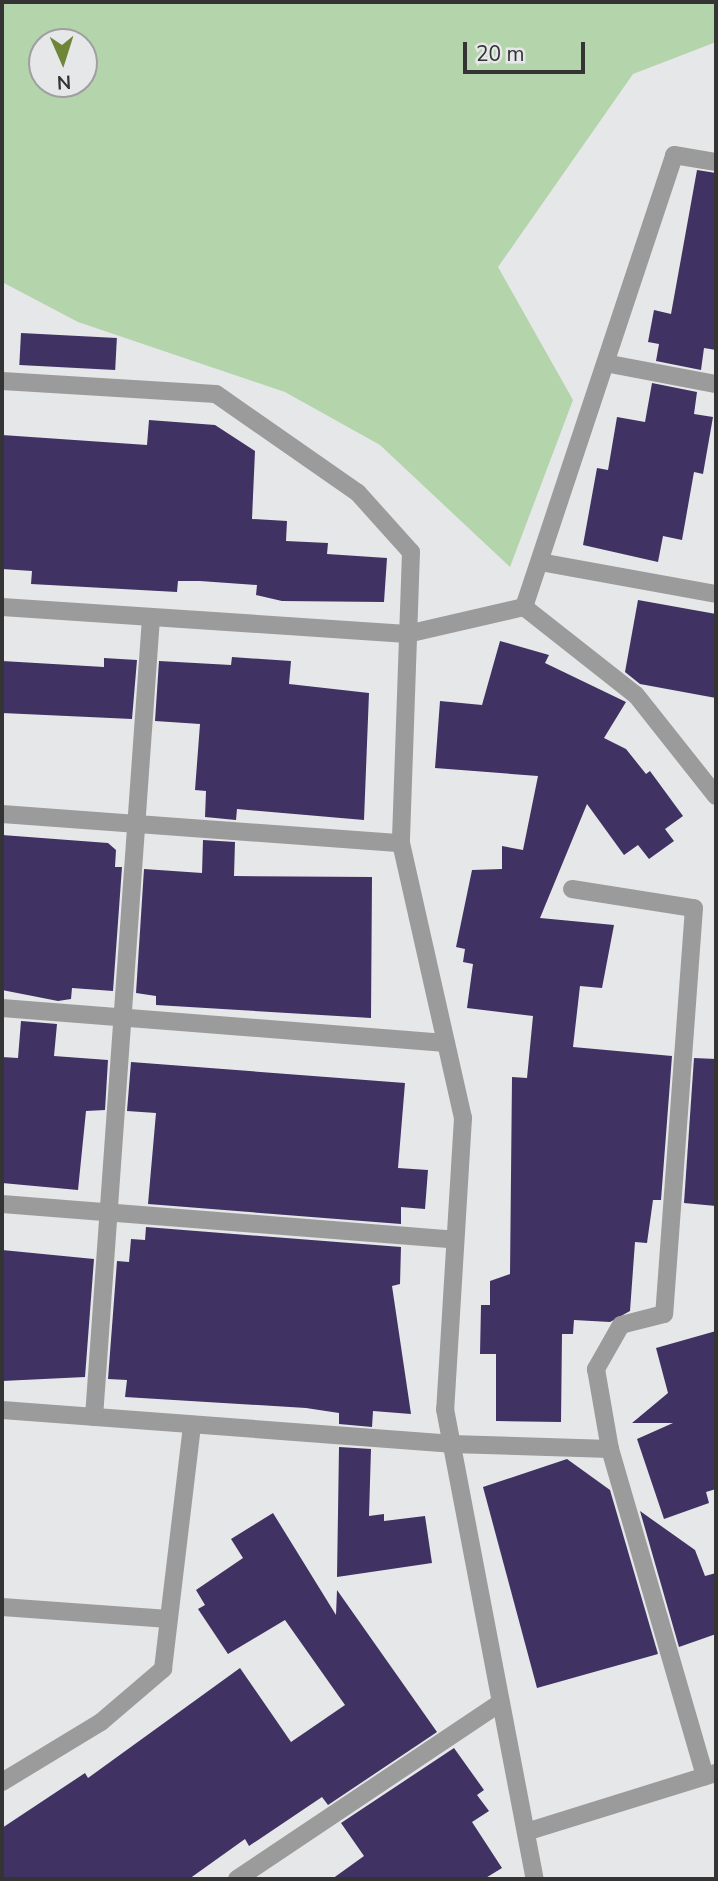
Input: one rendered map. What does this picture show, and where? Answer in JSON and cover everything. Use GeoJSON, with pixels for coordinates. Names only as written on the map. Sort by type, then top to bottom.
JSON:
{"type":"FeatureCollection","features":[{"type":"Feature","properties":{"kind":"street"},"geometry":{"type":"LineString","coordinates":[[524,607],[610,364],[674,155],[716,162]]}},
{"type":"Feature","properties":{"kind":"street"},"geometry":{"type":"LineString","coordinates":[[610,364],[716,383]]}},
{"type":"Feature","properties":{"kind":"street"},"geometry":{"type":"LineString","coordinates":[[2,381],[216,394],[358,493],[411,552],[401,843],[463,1118],[445,1409],[535,1879]]}},
{"type":"Feature","properties":{"kind":"street"},"geometry":{"type":"LineString","coordinates":[[540,562],[716,594]]}},
{"type":"Feature","properties":{"kind":"street"},"geometry":{"type":"LineString","coordinates":[[2,607],[407,634],[524,607]]}},
{"type":"Feature","properties":{"kind":"street"},"geometry":{"type":"LineString","coordinates":[[524,607],[636,695],[716,796]]}},
{"type":"Feature","properties":{"kind":"street"},"geometry":{"type":"LineString","coordinates":[[94,1417],[151,617]]}},
{"type":"Feature","properties":{"kind":"street"},"geometry":{"type":"LineString","coordinates":[[2,814],[401,843]]}},
{"type":"Feature","properties":{"kind":"street"},"geometry":{"type":"LineString","coordinates":[[526,1832],[711,1774],[610,1449],[596,1369],[621,1325],[664,1314],[694,908],[572,889]]}},
{"type":"Feature","properties":{"kind":"street"},"geometry":{"type":"LineString","coordinates":[[2,1008],[446,1043]]}},
{"type":"Feature","properties":{"kind":"street"},"geometry":{"type":"LineString","coordinates":[[2,1204],[455,1240]]}},
{"type":"Feature","properties":{"kind":"street"},"geometry":{"type":"LineString","coordinates":[[2,1410],[451,1444],[610,1449]]}},
{"type":"Feature","properties":{"kind":"street"},"geometry":{"type":"LineString","coordinates":[[2,1782],[101,1722],[163,1669],[192,1425]]}},
{"type":"Feature","properties":{"kind":"street"},"geometry":{"type":"LineString","coordinates":[[2,1607],[169,1619]]}},
{"type":"Feature","properties":{"kind":"street"},"geometry":{"type":"LineString","coordinates":[[237,1879],[500,1703]]}},
{"type":"Feature","properties":{"kind":"green space"},"geometry":{"type":"Polygon","coordinates":[[[3,2],[716,2],[716,42],[633,74],[498,267],[573,400],[510,567],[380,445],[285,392],[78,322],[2,282],[3,2]]]}},
{"type":"Feature","properties":{"kind":"building"},"geometry":{"type":"Polygon","coordinates":[[[697,170],[716,173],[716,350],[704,348],[701,370],[656,361],[659,344],[648,342],[654,310],[671,314],[697,170]]]}},
{"type":"Feature","properties":{"kind":"building"},"geometry":{"type":"Polygon","coordinates":[[[21,333],[117,338],[115,370],[19,365],[21,333]]]}},
{"type":"Feature","properties":{"kind":"building"},"geometry":{"type":"Polygon","coordinates":[[[652,383],[697,392],[694,414],[713,417],[703,474],[694,472],[682,540],[663,536],[658,562],[583,545],[597,468],[608,470],[617,417],[645,422],[652,383]]]}},
{"type":"Feature","properties":{"kind":"building"},"geometry":{"type":"Polygon","coordinates":[[[149,420],[215,425],[255,451],[252,519],[287,521],[286,541],[328,543],[327,554],[387,558],[384,602],[282,601],[256,595],[257,585],[200,581],[178,581],[177,592],[31,584],[32,571],[2,569],[2,435],[147,445],[149,420]]]}},
{"type":"Feature","properties":{"kind":"building"},"geometry":{"type":"Polygon","coordinates":[[[638,600],[716,614],[716,698],[640,684],[625,672],[638,600]]]}},
{"type":"Feature","properties":{"kind":"building"},"geometry":{"type":"Polygon","coordinates":[[[500,641],[549,655],[545,663],[626,702],[604,738],[626,749],[646,774],[650,771],[683,816],[665,829],[674,841],[649,859],[638,845],[624,855],[587,804],[540,918],[614,925],[602,988],[580,986],[573,1047],[672,1056],[661,1200],[653,1200],[647,1243],[635,1242],[630,1311],[610,1322],[574,1320],[573,1334],[562,1334],[561,1422],[496,1421],[496,1354],[480,1354],[481,1305],[490,1305],[490,1281],[510,1274],[512,1077],[527,1078],[533,1016],[467,1008],[473,964],[463,962],[465,949],[456,947],[472,870],[502,869],[502,846],[523,850],[538,776],[435,768],[440,701],[482,705],[500,641]]]}},
{"type":"Feature","properties":{"kind":"building"},"geometry":{"type":"Polygon","coordinates":[[[232,657],[291,661],[289,684],[369,693],[364,820],[237,809],[236,820],[205,817],[206,791],[195,790],[200,724],[155,721],[159,661],[231,665],[232,657]]]}},
{"type":"Feature","properties":{"kind":"building"},"geometry":{"type":"Polygon","coordinates":[[[104,658],[137,660],[132,719],[2,713],[2,661],[104,667],[104,658]]]}},
{"type":"Feature","properties":{"kind":"building"},"geometry":{"type":"Polygon","coordinates":[[[2,835],[108,843],[116,850],[115,867],[122,867],[113,991],[72,988],[71,999],[58,1001],[2,990],[2,835]]]}},
{"type":"Feature","properties":{"kind":"building"},"geometry":{"type":"Polygon","coordinates":[[[203,840],[235,842],[234,876],[372,877],[371,1018],[156,1005],[156,996],[136,993],[144,869],[202,873],[203,840]]]}},
{"type":"Feature","properties":{"kind":"building"},"geometry":{"type":"Polygon","coordinates":[[[21,1021],[57,1024],[54,1056],[108,1060],[105,1110],[86,1111],[78,1190],[2,1183],[2,1057],[18,1058],[21,1021]]]}},
{"type":"Feature","properties":{"kind":"building"},"geometry":{"type":"Polygon","coordinates":[[[694,1058],[716,1059],[716,1206],[684,1203],[694,1058]]]}},
{"type":"Feature","properties":{"kind":"building"},"geometry":{"type":"Polygon","coordinates":[[[131,1062],[405,1083],[398,1168],[428,1170],[425,1209],[401,1207],[401,1224],[148,1204],[156,1113],[127,1111],[131,1062]]]}},
{"type":"Feature","properties":{"kind":"building"},"geometry":{"type":"Polygon","coordinates":[[[146,1227],[401,1247],[400,1284],[392,1286],[411,1414],[373,1411],[372,1427],[339,1424],[339,1413],[306,1408],[125,1397],[127,1380],[108,1379],[117,1261],[129,1262],[131,1239],[145,1240],[146,1227]]]}},
{"type":"Feature","properties":{"kind":"building"},"geometry":{"type":"Polygon","coordinates":[[[2,1250],[94,1259],[85,1377],[2,1381],[2,1250]]]}},
{"type":"Feature","properties":{"kind":"building"},"geometry":{"type":"Polygon","coordinates":[[[716,1331],[716,1489],[706,1492],[709,1503],[664,1519],[637,1439],[673,1423],[632,1423],[668,1393],[656,1348],[716,1331]]]}},
{"type":"Feature","properties":{"kind":"building"},"geometry":{"type":"Polygon","coordinates":[[[339,1447],[371,1449],[369,1516],[384,1514],[384,1521],[425,1516],[432,1563],[337,1577],[339,1447]]]}},
{"type":"Feature","properties":{"kind":"building"},"geometry":{"type":"Polygon","coordinates":[[[567,1459],[610,1490],[658,1654],[537,1688],[483,1487],[567,1459]]]}},
{"type":"Feature","properties":{"kind":"building"},"geometry":{"type":"Polygon","coordinates":[[[640,1511],[695,1550],[705,1576],[716,1573],[716,1634],[679,1647],[640,1511]]]}},
{"type":"Feature","properties":{"kind":"building"},"geometry":{"type":"Polygon","coordinates":[[[273,1513],[336,1615],[337,1590],[437,1732],[328,1805],[322,1797],[249,1846],[245,1839],[189,1879],[2,1879],[2,1828],[85,1773],[88,1778],[240,1668],[291,1742],[345,1705],[285,1620],[228,1654],[198,1609],[205,1605],[196,1590],[243,1558],[231,1539],[273,1513]]]}},
{"type":"Feature","properties":{"kind":"building"},"geometry":{"type":"Polygon","coordinates":[[[454,1748],[484,1790],[477,1795],[489,1811],[472,1822],[502,1868],[484,1879],[332,1879],[364,1856],[341,1823],[454,1748]]]}}]}
